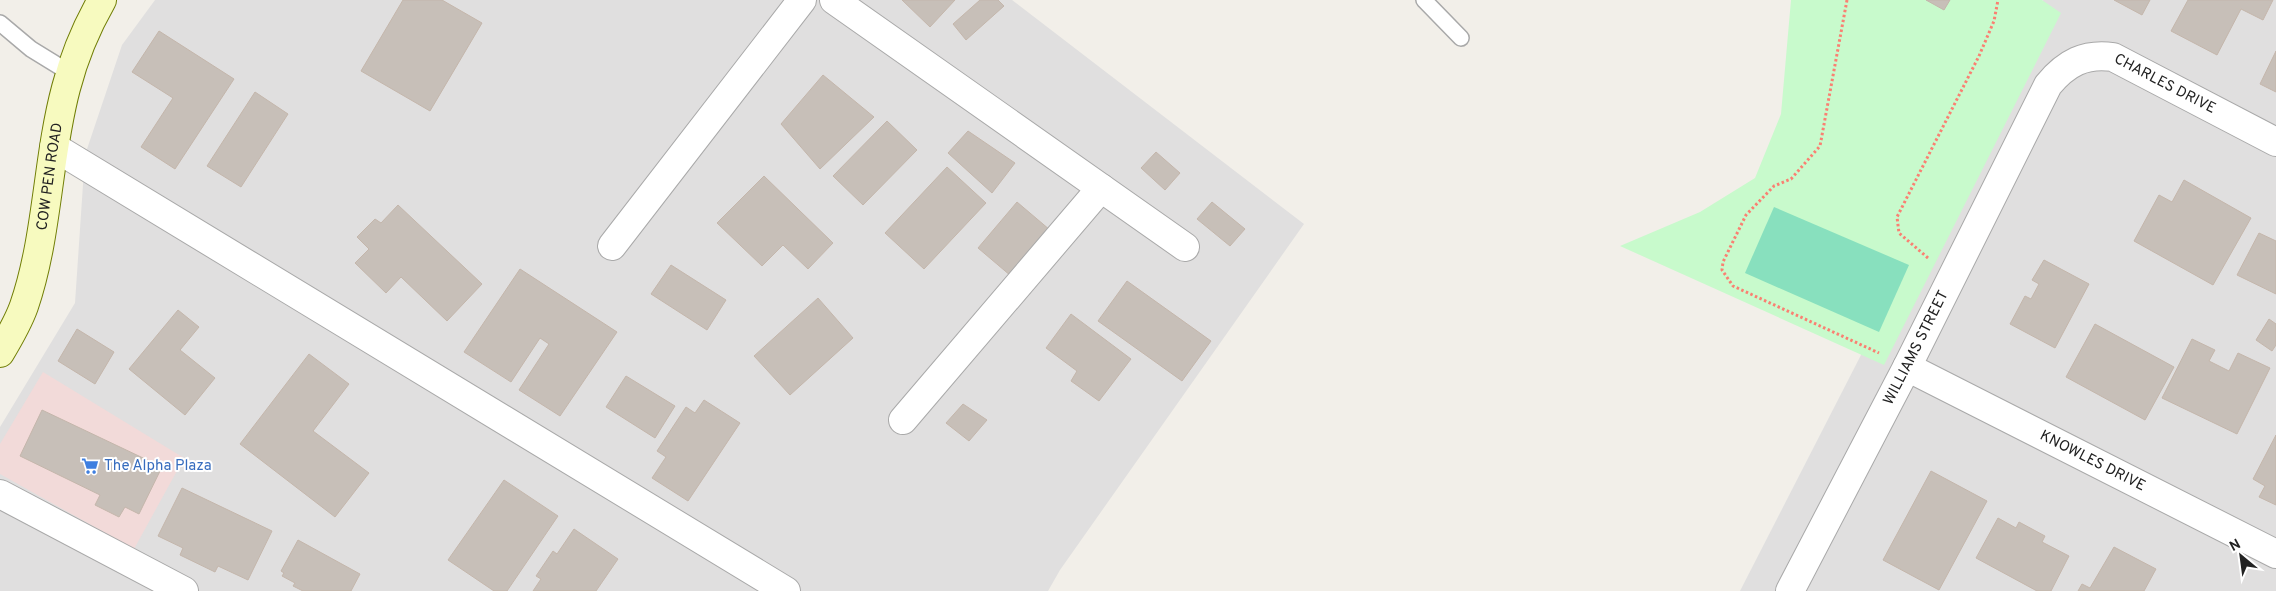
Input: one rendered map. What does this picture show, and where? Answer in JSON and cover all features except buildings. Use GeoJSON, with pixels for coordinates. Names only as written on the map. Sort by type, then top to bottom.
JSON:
{"type":"FeatureCollection","features":[{"type":"Feature","properties":{"kind":"main road","name":"COW PEN ROAD"},"geometry":{"type":"LineString","coordinates":[[0,353],[24,307],[34,272],[54,147],[70,73],[77,50],[102,0]]}},
{"type":"Feature","properties":{"kind":"street"},"geometry":{"type":"LineString","coordinates":[[612,246],[802,0]]}},
{"type":"Feature","properties":{"kind":"street"},"geometry":{"type":"LineString","coordinates":[[834,0],[1185,247]]}},
{"type":"Feature","properties":{"kind":"street","name":"CHARLES DRIVE"},"geometry":{"type":"LineString","coordinates":[[2038,104],[2048,85],[2058,72],[2070,64],[2085,57],[2113,57],[2276,142]]}},
{"type":"Feature","properties":{"kind":"street","name":"WILLIAMS STREET"},"geometry":{"type":"LineString","coordinates":[[1790,591],[1896,361],[2038,104]]}},
{"type":"Feature","properties":{"kind":"street"},"geometry":{"type":"LineString","coordinates":[[54,147],[786,591]]}},
{"type":"Feature","properties":{"kind":"street"},"geometry":{"type":"LineString","coordinates":[[903,420],[1101,188]]}},
{"type":"Feature","properties":{"kind":"street","name":"KNOWLES DRIVE"},"geometry":{"type":"LineString","coordinates":[[1896,361],[2276,554]]}},
{"type":"Feature","properties":{"kind":"street"},"geometry":{"type":"LineString","coordinates":[[0,494],[184,591]]}},
{"type":"Feature","properties":{"kind":"lane"},"geometry":{"type":"LineString","coordinates":[[1424,0],[1461,38]]}},
{"type":"Feature","properties":{"kind":"lane"},"geometry":{"type":"LineString","coordinates":[[0,23],[31,49],[70,73]]}},
{"type":"Feature","properties":{"kind":"path"},"geometry":{"type":"LineString","coordinates":[[1847,0],[1820,146],[1791,179],[1774,186],[1746,215],[1723,262],[1722,270],[1733,286],[1896,361]]}},
{"type":"Feature","properties":{"kind":"path"},"geometry":{"type":"LineString","coordinates":[[1931,260],[1899,232],[1897,217],[1979,56],[1994,21],[1998,0]]}},
{"type":"Feature","properties":{"kind":"shaded area"},"geometry":{"type":"Polygon","coordinates":[[[155,0],[1012,0],[1304,224],[1060,570],[1048,591],[0,591],[0,427],[75,303],[85,155],[122,45],[155,0]]]}},
{"type":"Feature","properties":{"kind":"shaded area"},"geometry":{"type":"Polygon","coordinates":[[[2043,0],[2276,0],[2276,591],[1740,591],[2043,0]]]}},
{"type":"Feature","properties":{"kind":"shaded area","name":"The Alpha Plaza"},"geometry":{"type":"Polygon","coordinates":[[[43,372],[184,458],[134,549],[0,474],[0,444],[43,372]]]}},
{"type":"Feature","properties":{"kind":"green space"},"geometry":{"type":"Polygon","coordinates":[[[1791,0],[2042,0],[2061,13],[1884,365],[1620,246],[1700,212],[1755,178],[1781,114],[1791,0]]]}},
{"type":"Feature","properties":{"kind":"green space"},"geometry":{"type":"Polygon","coordinates":[[[1774,207],[1909,265],[1879,332],[1745,273],[1774,207]]]}},
{"type":"Feature","properties":{"kind":"place","name":"The Alpha Plaza"},"geometry":{"type":"Point","coordinates":[90,466]}}]}
